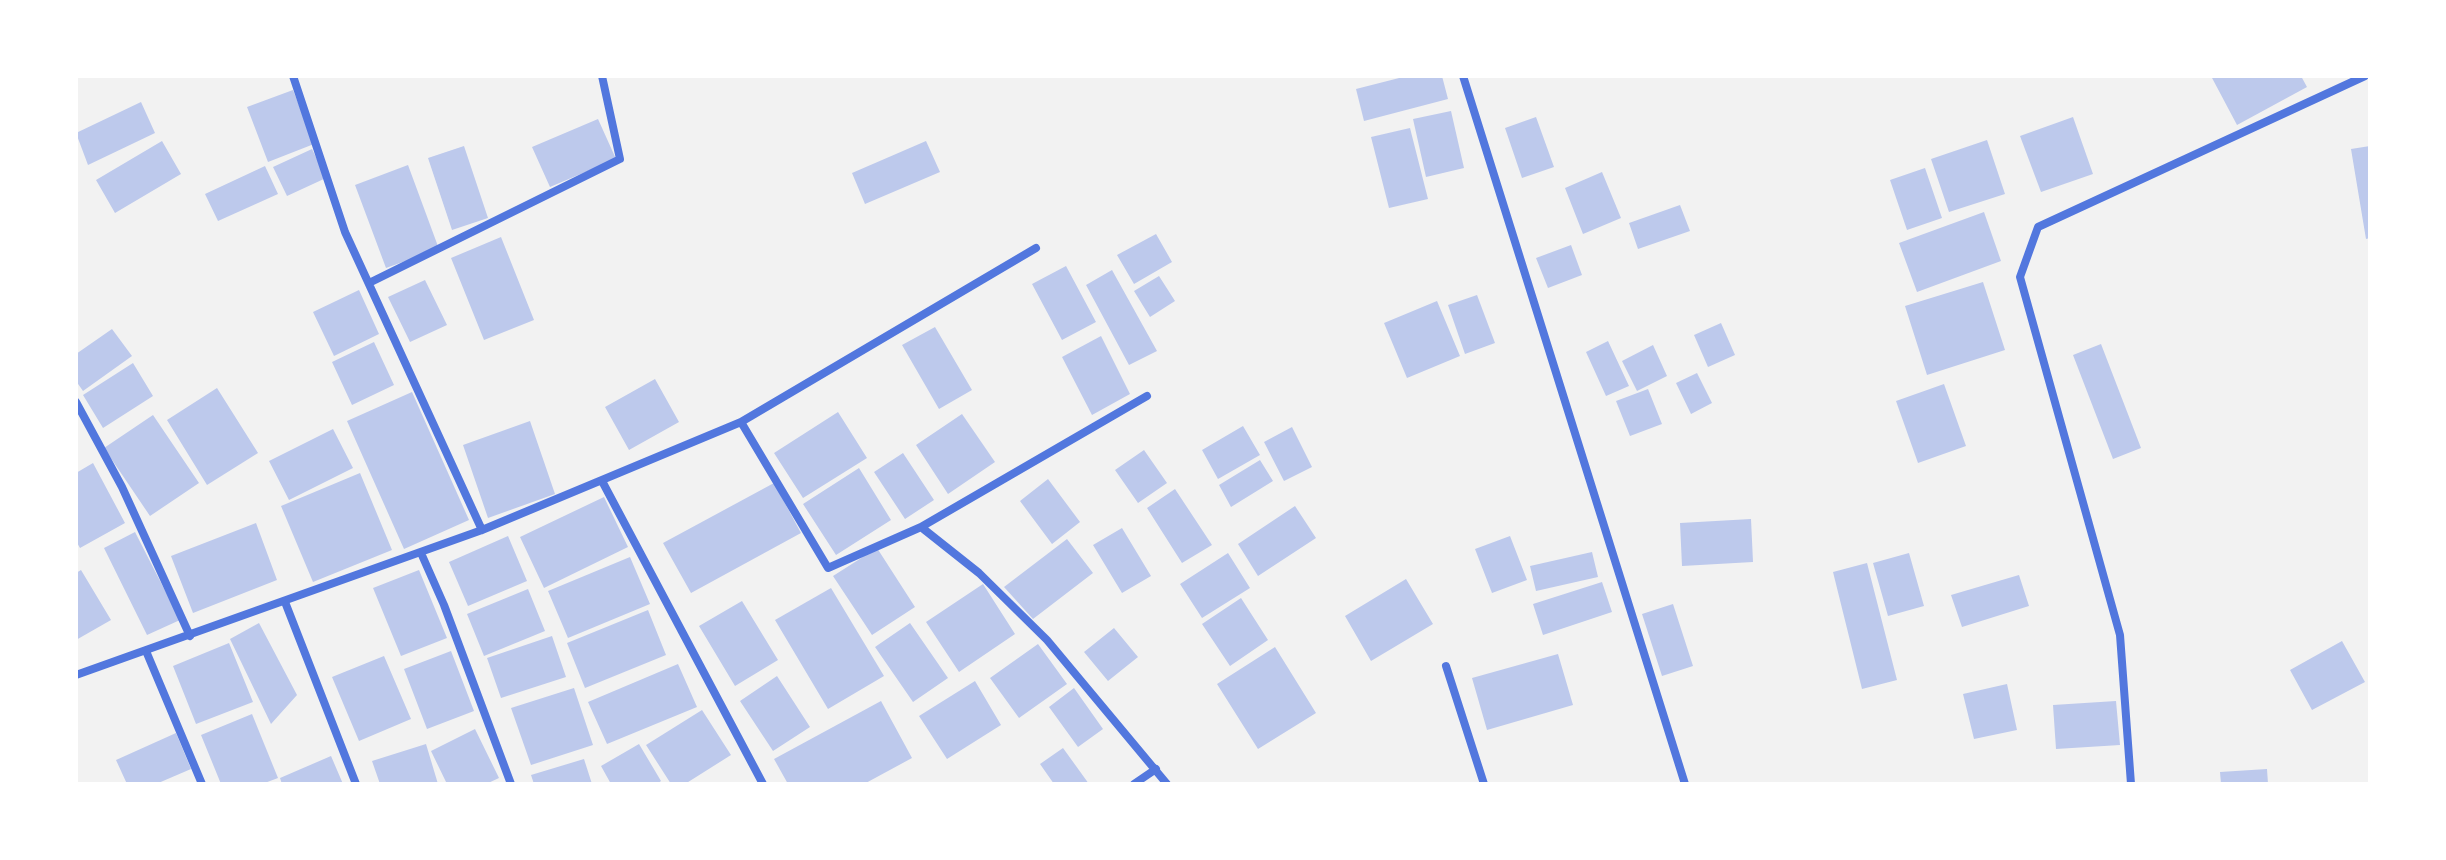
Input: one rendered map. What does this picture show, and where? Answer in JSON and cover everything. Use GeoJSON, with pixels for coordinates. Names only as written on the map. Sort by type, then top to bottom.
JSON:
{"type":"FeatureCollection","features":[{"type":"Feature","properties":{"kind":"street"},"geometry":{"type":"LineString","coordinates":[[293,76],[345,232],[482,530]]}},
{"type":"Feature","properties":{"kind":"street"},"geometry":{"type":"LineString","coordinates":[[369,283],[620,159],[602,76]]}},
{"type":"Feature","properties":{"kind":"street"},"geometry":{"type":"LineString","coordinates":[[1463,76],[1685,784]]}},
{"type":"Feature","properties":{"kind":"street"},"geometry":{"type":"LineString","coordinates":[[2131,784],[2120,635],[2020,277],[2038,227],[2365,76]]}},
{"type":"Feature","properties":{"kind":"street"},"geometry":{"type":"LineString","coordinates":[[76,675],[482,530],[741,422],[1036,248]]}},
{"type":"Feature","properties":{"kind":"street"},"geometry":{"type":"LineString","coordinates":[[741,422],[828,568],[921,527],[1147,396]]}},
{"type":"Feature","properties":{"kind":"street"},"geometry":{"type":"LineString","coordinates":[[76,402],[122,487],[190,636]]}},
{"type":"Feature","properties":{"kind":"street"},"geometry":{"type":"LineString","coordinates":[[602,481],[763,784]]}},
{"type":"Feature","properties":{"kind":"street"},"geometry":{"type":"LineString","coordinates":[[921,527],[979,573],[1047,640],[1167,784]]}},
{"type":"Feature","properties":{"kind":"street"},"geometry":{"type":"LineString","coordinates":[[421,553],[444,605],[511,784]]}},
{"type":"Feature","properties":{"kind":"street"},"geometry":{"type":"LineString","coordinates":[[285,602],[356,784]]}},
{"type":"Feature","properties":{"kind":"street"},"geometry":{"type":"LineString","coordinates":[[146,651],[202,784]]}},
{"type":"Feature","properties":{"kind":"street"},"geometry":{"type":"LineString","coordinates":[[1446,666],[1484,784]]}},
{"type":"Feature","properties":{"kind":"street"},"geometry":{"type":"LineString","coordinates":[[1134,784],[1156,769]]}},
{"type":"Feature","properties":{"kind":"building"},"geometry":{"type":"Polygon","coordinates":[[[1407,76],[1442,76],[1448,99],[1364,121],[1356,89],[1407,76]]]}},
{"type":"Feature","properties":{"kind":"building"},"geometry":{"type":"Polygon","coordinates":[[[2211,76],[2301,76],[2307,87],[2237,125],[2211,76]]]}},
{"type":"Feature","properties":{"kind":"building"},"geometry":{"type":"Polygon","coordinates":[[[293,90],[314,144],[268,162],[247,107],[293,90]]]}},
{"type":"Feature","properties":{"kind":"building"},"geometry":{"type":"Polygon","coordinates":[[[141,102],[155,133],[88,165],[76,133],[141,102]]]}},
{"type":"Feature","properties":{"kind":"building"},"geometry":{"type":"Polygon","coordinates":[[[1451,111],[1464,168],[1426,177],[1413,119],[1451,111]]]}},
{"type":"Feature","properties":{"kind":"building"},"geometry":{"type":"Polygon","coordinates":[[[1536,117],[1554,167],[1522,178],[1505,128],[1536,117]]]}},
{"type":"Feature","properties":{"kind":"building"},"geometry":{"type":"Polygon","coordinates":[[[2073,117],[2093,174],[2041,192],[2020,136],[2073,117]]]}},
{"type":"Feature","properties":{"kind":"building"},"geometry":{"type":"Polygon","coordinates":[[[598,119],[616,159],[550,187],[532,147],[598,119]]]}},
{"type":"Feature","properties":{"kind":"building"},"geometry":{"type":"Polygon","coordinates":[[[1410,128],[1428,199],[1389,208],[1371,137],[1410,128]]]}},
{"type":"Feature","properties":{"kind":"building"},"geometry":{"type":"Polygon","coordinates":[[[1987,140],[2005,194],[1949,212],[1931,159],[1987,140]]]}},
{"type":"Feature","properties":{"kind":"building"},"geometry":{"type":"Polygon","coordinates":[[[162,141],[181,174],[115,213],[96,180],[162,141]]]}},
{"type":"Feature","properties":{"kind":"building"},"geometry":{"type":"Polygon","coordinates":[[[926,141],[940,172],[865,204],[852,173],[926,141]]]}},
{"type":"Feature","properties":{"kind":"building"},"geometry":{"type":"Polygon","coordinates":[[[464,146],[488,218],[452,230],[428,158],[464,146]]]}},
{"type":"Feature","properties":{"kind":"building"},"geometry":{"type":"Polygon","coordinates":[[[2370,146],[2370,238],[2366,239],[2351,149],[2370,146]]]}},
{"type":"Feature","properties":{"kind":"building"},"geometry":{"type":"Polygon","coordinates":[[[312,149],[326,178],[287,196],[273,167],[312,149]]]}},
{"type":"Feature","properties":{"kind":"building"},"geometry":{"type":"Polygon","coordinates":[[[408,165],[439,249],[386,268],[355,185],[408,165]]]}},
{"type":"Feature","properties":{"kind":"building"},"geometry":{"type":"Polygon","coordinates":[[[265,166],[278,194],[218,221],[205,194],[265,166]]]}},
{"type":"Feature","properties":{"kind":"building"},"geometry":{"type":"Polygon","coordinates":[[[1925,168],[1942,218],[1907,230],[1890,180],[1925,168]]]}},
{"type":"Feature","properties":{"kind":"building"},"geometry":{"type":"Polygon","coordinates":[[[1602,172],[1621,218],[1583,234],[1565,188],[1602,172]]]}},
{"type":"Feature","properties":{"kind":"building"},"geometry":{"type":"Polygon","coordinates":[[[1680,205],[1690,231],[1638,249],[1629,223],[1680,205]]]}},
{"type":"Feature","properties":{"kind":"building"},"geometry":{"type":"Polygon","coordinates":[[[1984,212],[2001,261],[1917,292],[1899,243],[1984,212]]]}},
{"type":"Feature","properties":{"kind":"building"},"geometry":{"type":"Polygon","coordinates":[[[1156,234],[1172,262],[1134,284],[1117,255],[1156,234]]]}},
{"type":"Feature","properties":{"kind":"building"},"geometry":{"type":"Polygon","coordinates":[[[501,237],[534,320],[484,340],[451,258],[501,237]]]}},
{"type":"Feature","properties":{"kind":"building"},"geometry":{"type":"Polygon","coordinates":[[[1571,245],[1582,275],[1548,288],[1536,258],[1571,245]]]}},
{"type":"Feature","properties":{"kind":"building"},"geometry":{"type":"Polygon","coordinates":[[[1066,266],[1096,322],[1062,340],[1032,284],[1066,266]]]}},
{"type":"Feature","properties":{"kind":"building"},"geometry":{"type":"Polygon","coordinates":[[[1112,270],[1157,351],[1129,365],[1086,285],[1112,270]]]}},
{"type":"Feature","properties":{"kind":"building"},"geometry":{"type":"Polygon","coordinates":[[[1159,276],[1175,301],[1150,317],[1134,291],[1159,276]]]}},
{"type":"Feature","properties":{"kind":"building"},"geometry":{"type":"Polygon","coordinates":[[[425,280],[447,325],[410,342],[388,297],[425,280]]]}},
{"type":"Feature","properties":{"kind":"building"},"geometry":{"type":"Polygon","coordinates":[[[1983,282],[2005,350],[1927,375],[1905,306],[1983,282]]]}},
{"type":"Feature","properties":{"kind":"building"},"geometry":{"type":"Polygon","coordinates":[[[359,290],[379,334],[334,356],[313,312],[359,290]]]}},
{"type":"Feature","properties":{"kind":"building"},"geometry":{"type":"Polygon","coordinates":[[[1477,295],[1495,343],[1465,354],[1448,305],[1477,295]]]}},
{"type":"Feature","properties":{"kind":"building"},"geometry":{"type":"Polygon","coordinates":[[[1437,301],[1460,356],[1407,378],[1384,323],[1437,301]]]}},
{"type":"Feature","properties":{"kind":"building"},"geometry":{"type":"Polygon","coordinates":[[[1721,323],[1735,355],[1708,367],[1694,335],[1721,323]]]}},
{"type":"Feature","properties":{"kind":"building"},"geometry":{"type":"Polygon","coordinates":[[[935,327],[972,390],[939,409],[902,345],[935,327]]]}},
{"type":"Feature","properties":{"kind":"building"},"geometry":{"type":"Polygon","coordinates":[[[112,329],[132,356],[83,391],[76,381],[76,354],[112,329]]]}},
{"type":"Feature","properties":{"kind":"building"},"geometry":{"type":"Polygon","coordinates":[[[1101,336],[1130,394],[1092,415],[1062,357],[1101,336]]]}},
{"type":"Feature","properties":{"kind":"building"},"geometry":{"type":"Polygon","coordinates":[[[1608,341],[1629,386],[1606,396],[1586,352],[1608,341]]]}},
{"type":"Feature","properties":{"kind":"building"},"geometry":{"type":"Polygon","coordinates":[[[374,342],[394,385],[352,405],[332,362],[374,342]]]}},
{"type":"Feature","properties":{"kind":"building"},"geometry":{"type":"Polygon","coordinates":[[[2101,344],[2141,448],[2113,459],[2073,355],[2101,344]]]}},
{"type":"Feature","properties":{"kind":"building"},"geometry":{"type":"Polygon","coordinates":[[[1653,345],[1667,376],[1637,391],[1622,361],[1653,345]]]}},
{"type":"Feature","properties":{"kind":"building"},"geometry":{"type":"Polygon","coordinates":[[[133,363],[153,396],[103,428],[83,395],[133,363]]]}},
{"type":"Feature","properties":{"kind":"building"},"geometry":{"type":"Polygon","coordinates":[[[1697,373],[1712,403],[1691,414],[1676,383],[1697,373]]]}},
{"type":"Feature","properties":{"kind":"building"},"geometry":{"type":"Polygon","coordinates":[[[655,379],[679,422],[629,450],[605,407],[655,379]]]}},
{"type":"Feature","properties":{"kind":"building"},"geometry":{"type":"Polygon","coordinates":[[[1944,384],[1966,446],[1918,463],[1896,401],[1944,384]]]}},
{"type":"Feature","properties":{"kind":"building"},"geometry":{"type":"Polygon","coordinates":[[[217,388],[258,453],[207,485],[167,420],[217,388]]]}},
{"type":"Feature","properties":{"kind":"building"},"geometry":{"type":"Polygon","coordinates":[[[1648,389],[1662,424],[1630,436],[1616,401],[1648,389]]]}},
{"type":"Feature","properties":{"kind":"building"},"geometry":{"type":"Polygon","coordinates":[[[412,392],[469,520],[404,549],[347,421],[412,392]]]}},
{"type":"Feature","properties":{"kind":"building"},"geometry":{"type":"Polygon","coordinates":[[[838,412],[867,458],[803,498],[774,453],[838,412]]]}},
{"type":"Feature","properties":{"kind":"building"},"geometry":{"type":"Polygon","coordinates":[[[962,414],[995,462],[948,494],[916,445],[962,414]]]}},
{"type":"Feature","properties":{"kind":"building"},"geometry":{"type":"Polygon","coordinates":[[[153,415],[199,483],[150,516],[104,448],[153,415]]]}},
{"type":"Feature","properties":{"kind":"building"},"geometry":{"type":"Polygon","coordinates":[[[530,421],[555,494],[488,518],[463,445],[530,421]]]}},
{"type":"Feature","properties":{"kind":"building"},"geometry":{"type":"Polygon","coordinates":[[[1243,426],[1260,455],[1218,479],[1202,450],[1243,426]]]}},
{"type":"Feature","properties":{"kind":"building"},"geometry":{"type":"Polygon","coordinates":[[[1292,427],[1312,467],[1284,481],[1264,442],[1292,427]]]}},
{"type":"Feature","properties":{"kind":"building"},"geometry":{"type":"Polygon","coordinates":[[[333,429],[353,468],[289,500],[269,461],[333,429]]]}},
{"type":"Feature","properties":{"kind":"building"},"geometry":{"type":"Polygon","coordinates":[[[1144,450],[1167,483],[1138,503],[1115,470],[1144,450]]]}},
{"type":"Feature","properties":{"kind":"building"},"geometry":{"type":"Polygon","coordinates":[[[903,453],[934,500],[905,519],[874,472],[903,453]]]}},
{"type":"Feature","properties":{"kind":"building"},"geometry":{"type":"Polygon","coordinates":[[[1260,460],[1273,481],[1231,507],[1219,485],[1260,460]]]}},
{"type":"Feature","properties":{"kind":"building"},"geometry":{"type":"Polygon","coordinates":[[[93,463],[125,523],[80,548],[76,541],[76,473],[93,463]]]}},
{"type":"Feature","properties":{"kind":"building"},"geometry":{"type":"Polygon","coordinates":[[[859,468],[891,520],[836,555],[803,504],[859,468]]]}},
{"type":"Feature","properties":{"kind":"building"},"geometry":{"type":"Polygon","coordinates":[[[360,473],[392,550],[313,582],[281,506],[360,473]]]}},
{"type":"Feature","properties":{"kind":"building"},"geometry":{"type":"Polygon","coordinates":[[[1048,479],[1080,522],[1052,544],[1020,501],[1048,479]]]}},
{"type":"Feature","properties":{"kind":"building"},"geometry":{"type":"Polygon","coordinates":[[[774,483],[801,533],[691,593],[663,543],[774,483]]]}},
{"type":"Feature","properties":{"kind":"building"},"geometry":{"type":"Polygon","coordinates":[[[1175,489],[1212,545],[1182,563],[1147,508],[1175,489]]]}},
{"type":"Feature","properties":{"kind":"building"},"geometry":{"type":"Polygon","coordinates":[[[604,497],[628,547],[544,588],[520,537],[604,497]]]}},
{"type":"Feature","properties":{"kind":"building"},"geometry":{"type":"Polygon","coordinates":[[[1295,506],[1316,538],[1258,576],[1238,544],[1295,506]]]}},
{"type":"Feature","properties":{"kind":"building"},"geometry":{"type":"Polygon","coordinates":[[[1751,519],[1753,562],[1682,566],[1680,523],[1751,519]]]}},
{"type":"Feature","properties":{"kind":"building"},"geometry":{"type":"Polygon","coordinates":[[[256,523],[277,580],[193,613],[171,556],[256,523]]]}},
{"type":"Feature","properties":{"kind":"building"},"geometry":{"type":"Polygon","coordinates":[[[1122,528],[1151,576],[1122,593],[1093,545],[1122,528]]]}},
{"type":"Feature","properties":{"kind":"building"},"geometry":{"type":"Polygon","coordinates":[[[135,532],[180,620],[147,635],[104,548],[135,532]]]}},
{"type":"Feature","properties":{"kind":"building"},"geometry":{"type":"Polygon","coordinates":[[[508,536],[527,581],[468,606],[449,562],[508,536]]]}},
{"type":"Feature","properties":{"kind":"building"},"geometry":{"type":"Polygon","coordinates":[[[1510,536],[1527,580],[1492,593],[1475,549],[1510,536]]]}},
{"type":"Feature","properties":{"kind":"building"},"geometry":{"type":"Polygon","coordinates":[[[1067,539],[1093,573],[1033,619],[1004,587],[1067,539]]]}},
{"type":"Feature","properties":{"kind":"building"},"geometry":{"type":"Polygon","coordinates":[[[877,548],[915,607],[872,635],[833,576],[877,548]]]}},
{"type":"Feature","properties":{"kind":"building"},"geometry":{"type":"Polygon","coordinates":[[[1592,552],[1598,577],[1536,591],[1530,566],[1592,552]]]}},
{"type":"Feature","properties":{"kind":"building"},"geometry":{"type":"Polygon","coordinates":[[[1228,553],[1250,588],[1202,618],[1180,584],[1228,553]]]}},
{"type":"Feature","properties":{"kind":"building"},"geometry":{"type":"Polygon","coordinates":[[[1909,553],[1924,606],[1888,616],[1873,563],[1909,553]]]}},
{"type":"Feature","properties":{"kind":"building"},"geometry":{"type":"Polygon","coordinates":[[[630,557],[650,604],[568,638],[548,591],[630,557]]]}},
{"type":"Feature","properties":{"kind":"building"},"geometry":{"type":"Polygon","coordinates":[[[1867,563],[1897,680],[1862,689],[1833,572],[1867,563]]]}},
{"type":"Feature","properties":{"kind":"building"},"geometry":{"type":"Polygon","coordinates":[[[81,570],[111,620],[76,640],[76,573],[81,570]]]}},
{"type":"Feature","properties":{"kind":"building"},"geometry":{"type":"Polygon","coordinates":[[[419,570],[447,638],[401,656],[373,588],[419,570]]]}},
{"type":"Feature","properties":{"kind":"building"},"geometry":{"type":"Polygon","coordinates":[[[2019,575],[2029,606],[1962,627],[1951,595],[2019,575]]]}},
{"type":"Feature","properties":{"kind":"building"},"geometry":{"type":"Polygon","coordinates":[[[1406,579],[1433,624],[1371,661],[1345,616],[1406,579]]]}},
{"type":"Feature","properties":{"kind":"building"},"geometry":{"type":"Polygon","coordinates":[[[1602,582],[1612,612],[1543,635],[1533,604],[1602,582]]]}},
{"type":"Feature","properties":{"kind":"building"},"geometry":{"type":"Polygon","coordinates":[[[983,584],[1015,634],[959,672],[926,622],[983,584]]]}},
{"type":"Feature","properties":{"kind":"building"},"geometry":{"type":"Polygon","coordinates":[[[831,588],[884,676],[828,709],[775,620],[831,588]]]}},
{"type":"Feature","properties":{"kind":"building"},"geometry":{"type":"Polygon","coordinates":[[[528,589],[545,631],[484,656],[467,614],[528,589]]]}},
{"type":"Feature","properties":{"kind":"building"},"geometry":{"type":"Polygon","coordinates":[[[1241,598],[1268,640],[1230,666],[1202,624],[1241,598]]]}},
{"type":"Feature","properties":{"kind":"building"},"geometry":{"type":"Polygon","coordinates":[[[742,601],[778,660],[735,686],[699,626],[742,601]]]}},
{"type":"Feature","properties":{"kind":"building"},"geometry":{"type":"Polygon","coordinates":[[[1673,604],[1693,666],[1662,676],[1642,614],[1673,604]]]}},
{"type":"Feature","properties":{"kind":"building"},"geometry":{"type":"Polygon","coordinates":[[[648,610],[666,655],[585,688],[567,643],[648,610]]]}},
{"type":"Feature","properties":{"kind":"building"},"geometry":{"type":"Polygon","coordinates":[[[259,623],[297,695],[271,724],[230,639],[259,623]]]}},
{"type":"Feature","properties":{"kind":"building"},"geometry":{"type":"Polygon","coordinates":[[[910,623],[948,678],[913,702],[875,647],[910,623]]]}},
{"type":"Feature","properties":{"kind":"building"},"geometry":{"type":"Polygon","coordinates":[[[1114,628],[1138,657],[1108,681],[1084,652],[1114,628]]]}},
{"type":"Feature","properties":{"kind":"building"},"geometry":{"type":"Polygon","coordinates":[[[552,636],[566,677],[501,698],[487,658],[552,636]]]}},
{"type":"Feature","properties":{"kind":"building"},"geometry":{"type":"Polygon","coordinates":[[[2342,641],[2365,682],[2312,710],[2290,670],[2342,641]]]}},
{"type":"Feature","properties":{"kind":"building"},"geometry":{"type":"Polygon","coordinates":[[[229,643],[253,702],[196,724],[173,666],[229,643]]]}},
{"type":"Feature","properties":{"kind":"building"},"geometry":{"type":"Polygon","coordinates":[[[1038,644],[1067,684],[1019,718],[990,678],[1038,644]]]}},
{"type":"Feature","properties":{"kind":"building"},"geometry":{"type":"Polygon","coordinates":[[[1275,647],[1316,713],[1258,749],[1217,684],[1275,647]]]}},
{"type":"Feature","properties":{"kind":"building"},"geometry":{"type":"Polygon","coordinates":[[[451,651],[474,711],[427,729],[404,669],[451,651]]]}},
{"type":"Feature","properties":{"kind":"building"},"geometry":{"type":"Polygon","coordinates":[[[1558,654],[1573,705],[1487,730],[1472,678],[1558,654]]]}},
{"type":"Feature","properties":{"kind":"building"},"geometry":{"type":"Polygon","coordinates":[[[384,656],[411,719],[359,741],[332,677],[384,656]]]}},
{"type":"Feature","properties":{"kind":"building"},"geometry":{"type":"Polygon","coordinates":[[[678,664],[697,707],[607,744],[588,702],[678,664]]]}},
{"type":"Feature","properties":{"kind":"building"},"geometry":{"type":"Polygon","coordinates":[[[777,676],[810,727],[773,751],[740,701],[777,676]]]}},
{"type":"Feature","properties":{"kind":"building"},"geometry":{"type":"Polygon","coordinates":[[[975,681],[1001,725],[947,759],[919,716],[975,681]]]}},
{"type":"Feature","properties":{"kind":"building"},"geometry":{"type":"Polygon","coordinates":[[[2007,684],[2017,730],[1974,739],[1963,694],[2007,684]]]}},
{"type":"Feature","properties":{"kind":"building"},"geometry":{"type":"Polygon","coordinates":[[[574,688],[593,745],[531,765],[511,708],[574,688]]]}},
{"type":"Feature","properties":{"kind":"building"},"geometry":{"type":"Polygon","coordinates":[[[1074,688],[1103,729],[1078,747],[1049,707],[1074,688]]]}},
{"type":"Feature","properties":{"kind":"building"},"geometry":{"type":"Polygon","coordinates":[[[881,701],[912,758],[864,784],[788,784],[774,759],[881,701]]]}},
{"type":"Feature","properties":{"kind":"building"},"geometry":{"type":"Polygon","coordinates":[[[2116,701],[2120,745],[2056,749],[2053,705],[2116,701]]]}},
{"type":"Feature","properties":{"kind":"building"},"geometry":{"type":"Polygon","coordinates":[[[702,710],[731,755],[685,784],[671,784],[646,745],[702,710]]]}},
{"type":"Feature","properties":{"kind":"building"},"geometry":{"type":"Polygon","coordinates":[[[252,714],[278,778],[262,784],[221,784],[201,735],[252,714]]]}},
{"type":"Feature","properties":{"kind":"building"},"geometry":{"type":"Polygon","coordinates":[[[475,729],[499,778],[486,784],[447,784],[431,751],[475,729]]]}},
{"type":"Feature","properties":{"kind":"building"},"geometry":{"type":"Polygon","coordinates":[[[176,733],[191,769],[156,784],[127,784],[116,760],[176,733]]]}},
{"type":"Feature","properties":{"kind":"building"},"geometry":{"type":"Polygon","coordinates":[[[426,744],[438,784],[380,784],[372,761],[426,744]]]}},
{"type":"Feature","properties":{"kind":"building"},"geometry":{"type":"Polygon","coordinates":[[[639,744],[661,781],[657,784],[611,784],[601,766],[639,744]]]}},
{"type":"Feature","properties":{"kind":"building"},"geometry":{"type":"Polygon","coordinates":[[[1063,748],[1089,784],[1054,784],[1040,764],[1063,748]]]}},
{"type":"Feature","properties":{"kind":"building"},"geometry":{"type":"Polygon","coordinates":[[[331,756],[343,784],[282,784],[280,778],[331,756]]]}},
{"type":"Feature","properties":{"kind":"building"},"geometry":{"type":"Polygon","coordinates":[[[584,759],[592,784],[534,784],[531,775],[584,759]]]}},
{"type":"Feature","properties":{"kind":"building"},"geometry":{"type":"Polygon","coordinates":[[[2267,769],[2268,784],[2221,784],[2220,772],[2267,769]]]}}]}
